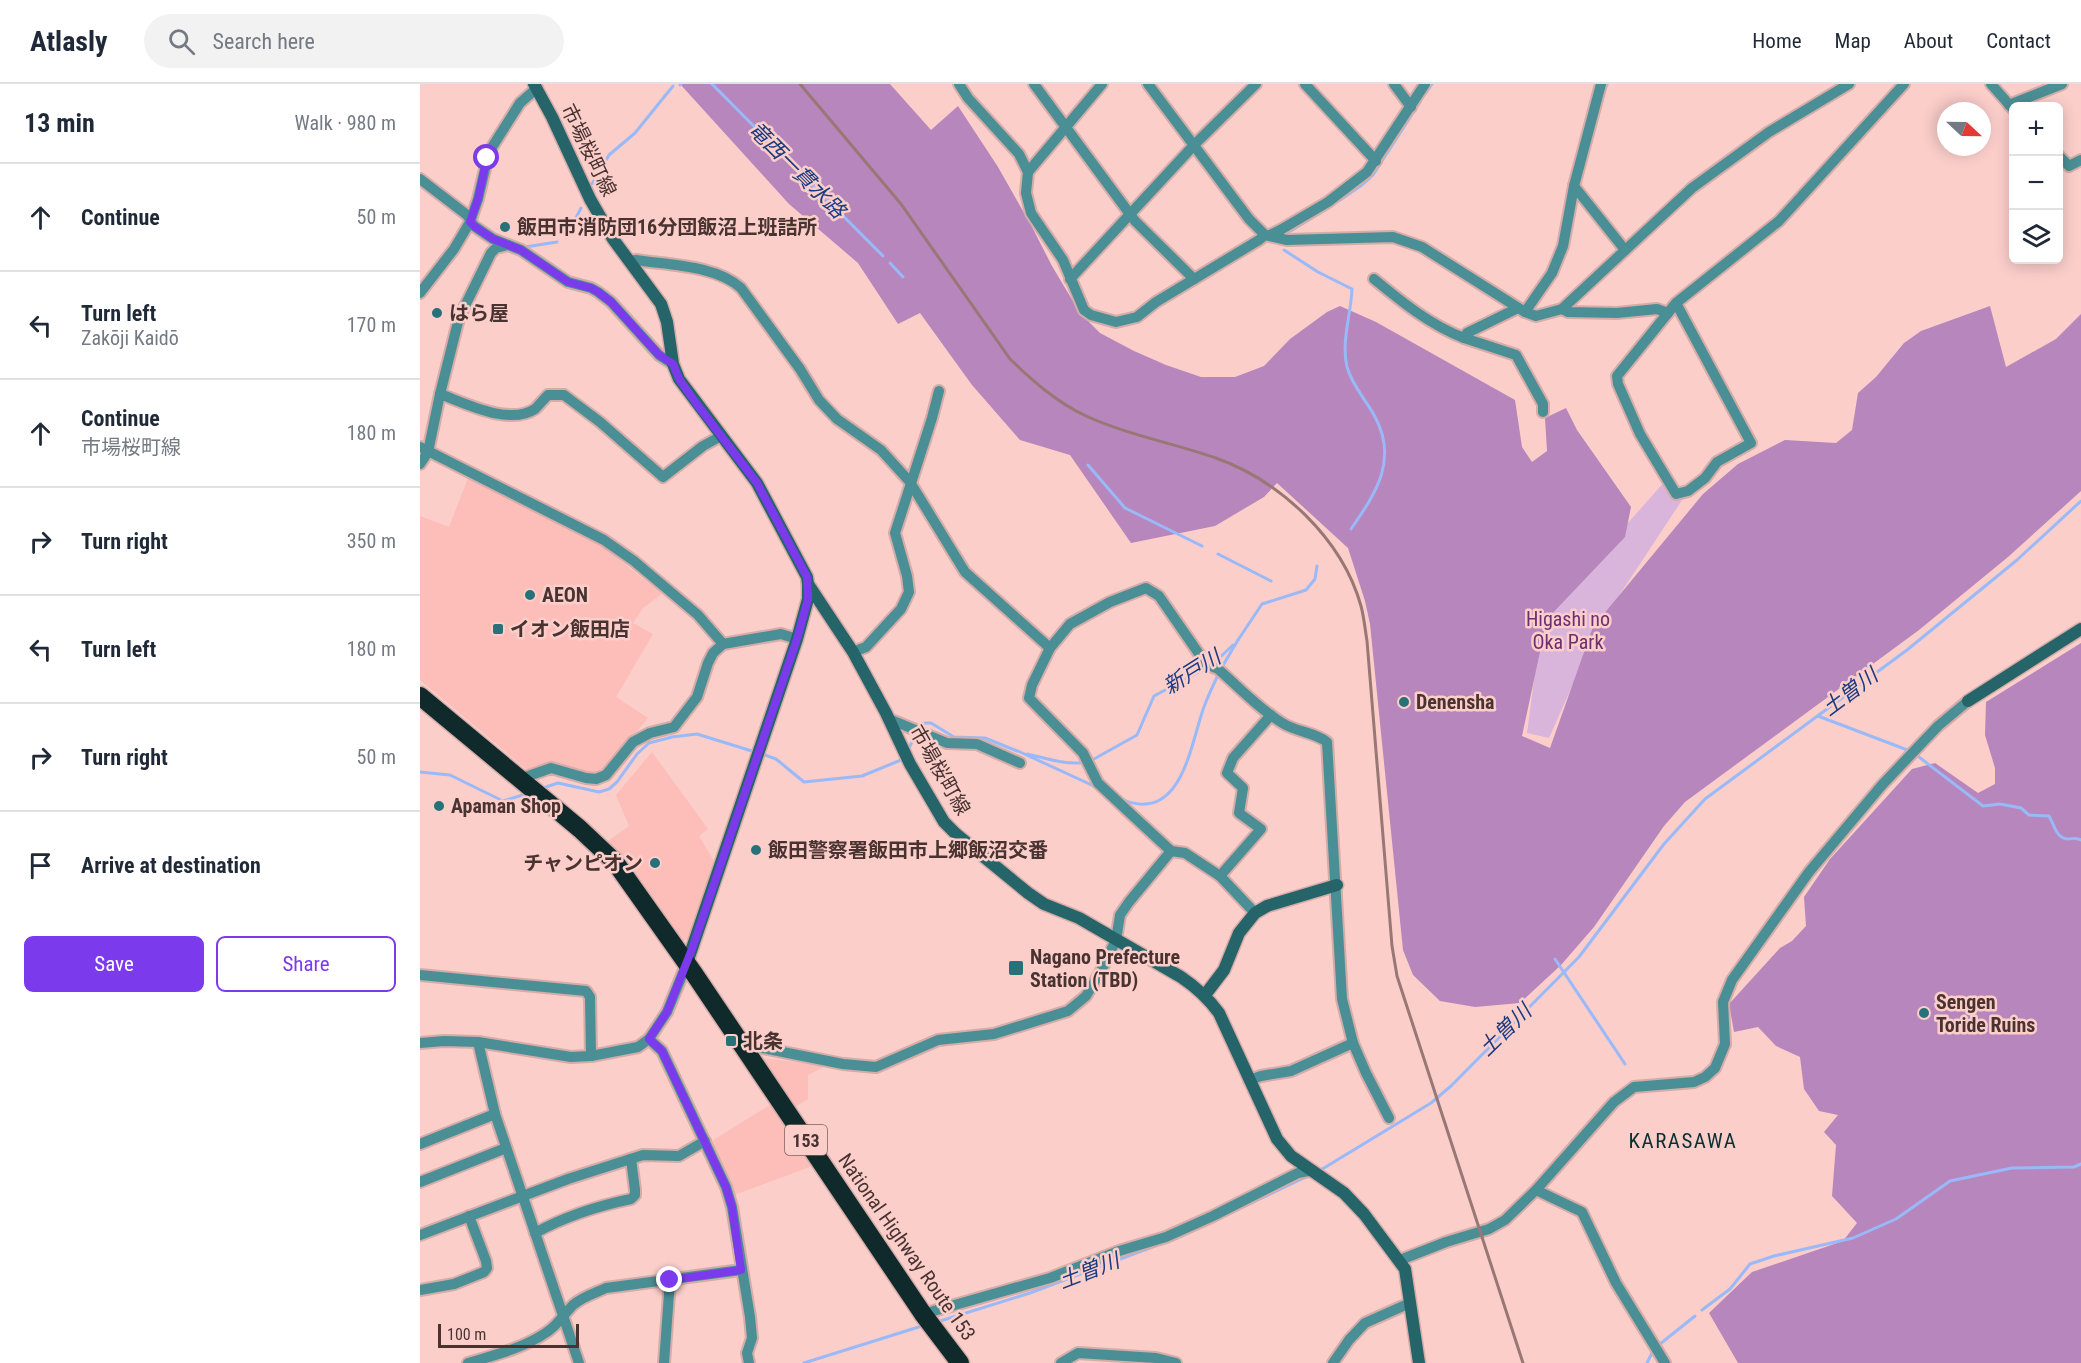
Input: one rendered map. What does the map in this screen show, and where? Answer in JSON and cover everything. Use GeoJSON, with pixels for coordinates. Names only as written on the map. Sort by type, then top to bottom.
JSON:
{"type":"FeatureCollection","features":[{"type":"Feature","properties":{"kind":"highway","name":"National Highway Route 153"},"geometry":{"type":"LineString","coordinates":[[420,696],[580,828],[615,862],[687,963],[928,1320],[960,1363]]}},
{"type":"Feature","properties":{"kind":"main road","name":"市場桜町線"},"geometry":{"type":"LineString","coordinates":[[536,86],[590,199],[613,239],[661,304],[667,322],[673,364],[679,379],[757,483],[807,577],[808,584],[853,652],[944,822],[1044,904],[1078,918],[1181,977],[1205,995],[1219,1013],[1277,1139],[1291,1156],[1309,1171],[1344,1193],[1364,1214],[1400,1260],[1405,1269],[1419,1363]]}},
{"type":"Feature","properties":{"kind":"main road"},"geometry":{"type":"LineString","coordinates":[[687,963],[797,639],[808,599],[808,584]]}},
{"type":"Feature","properties":{"kind":"main road"},"geometry":{"type":"LineString","coordinates":[[1968,701],[2081,628]]}},
{"type":"Feature","properties":{"kind":"main road"},"geometry":{"type":"LineString","coordinates":[[1205,995],[1224,970],[1239,933],[1255,913],[1267,906],[1337,885]]}},
{"type":"Feature","properties":{"kind":"street"},"geometry":{"type":"LineString","coordinates":[[959,84],[968,98],[1019,154],[1028,172],[1026,193],[1031,213],[1063,260],[1084,310],[1091,315],[1116,322],[1137,317],[1156,302],[1267,235],[1282,229],[1328,202],[1367,172],[1425,84]]}},
{"type":"Feature","properties":{"kind":"street"},"geometry":{"type":"LineString","coordinates":[[1034,84],[1131,215],[1194,279]]}},
{"type":"Feature","properties":{"kind":"street"},"geometry":{"type":"LineString","coordinates":[[1028,172],[1102,84]]}},
{"type":"Feature","properties":{"kind":"street"},"geometry":{"type":"LineString","coordinates":[[1148,84],[1249,219],[1267,235],[1287,240],[1393,237],[1422,247],[1521,310],[1536,316],[1562,309],[1692,188],[1769,132],[1849,84]]}},
{"type":"Feature","properties":{"kind":"street"},"geometry":{"type":"LineString","coordinates":[[1070,279],[1195,144],[1256,84]]}},
{"type":"Feature","properties":{"kind":"street"},"geometry":{"type":"LineString","coordinates":[[1305,84],[1376,161]]}},
{"type":"Feature","properties":{"kind":"street"},"geometry":{"type":"LineString","coordinates":[[1394,84],[1411,106]]}},
{"type":"Feature","properties":{"kind":"street"},"geometry":{"type":"LineString","coordinates":[[1676,303],[1751,442],[1717,462],[1705,478],[1688,491],[1676,494],[1640,434],[1618,384],[1617,376],[1676,303],[1779,222],[1904,84]]}},
{"type":"Feature","properties":{"kind":"street"},"geometry":{"type":"LineString","coordinates":[[1991,84],[2009,105]]}},
{"type":"Feature","properties":{"kind":"street"},"geometry":{"type":"LineString","coordinates":[[2022,102],[2062,84]]}},
{"type":"Feature","properties":{"kind":"street"},"geometry":{"type":"LineString","coordinates":[[1464,338],[1467,333],[1521,310],[1552,273],[1563,246],[1574,186],[1599,85]]}},
{"type":"Feature","properties":{"kind":"street"},"geometry":{"type":"LineString","coordinates":[[420,293],[470,222],[489,152],[520,103],[536,86]]}},
{"type":"Feature","properties":{"kind":"street"},"geometry":{"type":"LineString","coordinates":[[2059,156],[2069,166],[2081,160]]}},
{"type":"Feature","properties":{"kind":"street"},"geometry":{"type":"LineString","coordinates":[[420,179],[467,215],[474,226],[493,239],[521,250],[568,282],[598,292],[611,302],[659,355],[673,364]]}},
{"type":"Feature","properties":{"kind":"street"},"geometry":{"type":"LineString","coordinates":[[1574,186],[1624,250]]}},
{"type":"Feature","properties":{"kind":"street"},"geometry":{"type":"LineString","coordinates":[[420,464],[459,318],[491,253],[496,248],[508,245]]}},
{"type":"Feature","properties":{"kind":"street"},"geometry":{"type":"LineString","coordinates":[[629,261],[636,260],[719,274],[732,280],[741,288],[800,369],[819,400],[837,419],[881,450],[910,482],[964,572],[1050,648]]}},
{"type":"Feature","properties":{"kind":"street"},"geometry":{"type":"LineString","coordinates":[[1374,279],[1428,320],[1464,338],[1516,355],[1543,404],[1543,412]]}},
{"type":"Feature","properties":{"kind":"street"},"geometry":{"type":"LineString","coordinates":[[1562,309],[1568,312],[1617,313],[1657,309],[1668,313]]}},
{"type":"Feature","properties":{"kind":"street"},"geometry":{"type":"LineString","coordinates":[[853,652],[866,647],[901,609],[909,592],[907,576],[894,533],[939,391]]}},
{"type":"Feature","properties":{"kind":"street"},"geometry":{"type":"LineString","coordinates":[[440,394],[486,411],[516,416],[534,409],[548,395],[564,395],[600,422],[663,477],[721,436]]}},
{"type":"Feature","properties":{"kind":"street"},"geometry":{"type":"LineString","coordinates":[[424,449],[604,540],[634,561],[699,615],[723,644]]}},
{"type":"Feature","properties":{"kind":"street"},"geometry":{"type":"LineString","coordinates":[[1255,913],[1220,876],[1185,853],[1171,851],[1098,783],[1083,753],[1029,698],[1032,685],[1050,648],[1070,624],[1110,602],[1146,588],[1159,596],[1210,666],[1218,669],[1271,715],[1298,732],[1320,736],[1327,742],[1342,999],[1353,1043],[1389,1118]]}},
{"type":"Feature","properties":{"kind":"street"},"geometry":{"type":"LineString","coordinates":[[523,781],[551,768],[586,778],[596,779],[606,775],[633,742],[650,733],[674,727],[697,697],[708,663],[713,653],[723,644],[781,634],[797,639]]}},
{"type":"Feature","properties":{"kind":"street"},"geometry":{"type":"LineString","coordinates":[[1400,1260],[1446,1242],[1490,1229],[1505,1220],[1536,1190],[1614,1102],[1634,1086],[1694,1082],[1705,1077],[1715,1068],[1725,1044],[1723,1002],[1732,980],[1809,872],[1882,785],[1938,726],[1968,701]]}},
{"type":"Feature","properties":{"kind":"street"},"geometry":{"type":"LineString","coordinates":[[1220,876],[1262,830],[1239,813],[1243,788],[1227,772],[1233,758],[1271,715]]}},
{"type":"Feature","properties":{"kind":"street"},"geometry":{"type":"LineString","coordinates":[[889,720],[947,743],[977,744],[1020,764]]}},
{"type":"Feature","properties":{"kind":"street"},"geometry":{"type":"LineString","coordinates":[[741,1044],[843,1064],[876,1067],[938,1040],[994,1034],[1068,1011],[1086,996],[1101,971],[1116,940],[1120,915],[1171,851]]}},
{"type":"Feature","properties":{"kind":"street"},"geometry":{"type":"LineString","coordinates":[[420,1043],[478,1042],[571,1057],[591,1056],[638,1047],[649,1039],[667,1012],[687,963]]}},
{"type":"Feature","properties":{"kind":"street"},"geometry":{"type":"LineString","coordinates":[[420,975],[586,991],[590,997],[591,1056]]}},
{"type":"Feature","properties":{"kind":"street"},"geometry":{"type":"LineString","coordinates":[[649,1039],[662,1051],[726,1187],[732,1207],[750,1317],[752,1338],[747,1353],[749,1363]]}},
{"type":"Feature","properties":{"kind":"street"},"geometry":{"type":"LineString","coordinates":[[478,1042],[495,1114],[579,1363]]}},
{"type":"Feature","properties":{"kind":"street"},"geometry":{"type":"LineString","coordinates":[[1249,1080],[1291,1071],[1353,1043]]}},
{"type":"Feature","properties":{"kind":"street"},"geometry":{"type":"LineString","coordinates":[[420,1144],[495,1114]]}},
{"type":"Feature","properties":{"kind":"street"},"geometry":{"type":"LineString","coordinates":[[420,1235],[643,1155],[679,1156],[705,1141]]}},
{"type":"Feature","properties":{"kind":"street"},"geometry":{"type":"LineString","coordinates":[[420,1182],[506,1148]]}},
{"type":"Feature","properties":{"kind":"street"},"geometry":{"type":"LineString","coordinates":[[535,1233],[587,1209],[631,1199],[635,1195],[635,1190],[631,1159]]}},
{"type":"Feature","properties":{"kind":"street"},"geometry":{"type":"LineString","coordinates":[[928,1320],[1050,1278],[1119,1251],[1166,1237],[1298,1173],[1309,1171]]}},
{"type":"Feature","properties":{"kind":"street"},"geometry":{"type":"LineString","coordinates":[[1536,1190],[1582,1212],[1616,1283],[1665,1363]]}},
{"type":"Feature","properties":{"kind":"street"},"geometry":{"type":"LineString","coordinates":[[420,1290],[454,1284],[484,1272],[487,1268],[469,1216]]}},
{"type":"Feature","properties":{"kind":"street"},"geometry":{"type":"LineString","coordinates":[[468,1363],[525,1344],[547,1332],[564,1317],[573,1305],[606,1288],[741,1270]]}},
{"type":"Feature","properties":{"kind":"street"},"geometry":{"type":"LineString","coordinates":[[664,1363],[670,1280]]}},
{"type":"Feature","properties":{"kind":"street"},"geometry":{"type":"LineString","coordinates":[[1333,1363],[1349,1340],[1365,1323],[1410,1304]]}},
{"type":"Feature","properties":{"kind":"street"},"geometry":{"type":"LineString","coordinates":[[1061,1363],[1078,1353],[1156,1358],[1176,1363]]}},
{"type":"Feature","properties":{"kind":"shaded area"},"geometry":{"type":"Polygon","coordinates":[[[680,84],[890,84],[931,130],[958,106],[998,167],[1080,313],[1100,333],[1166,365],[1201,377],[1235,377],[1264,366],[1290,339],[1327,312],[1340,306],[1376,322],[1515,400],[1522,447],[1532,462],[1547,451],[1545,418],[1566,408],[1577,430],[1631,507],[1625,537],[1547,619],[1522,736],[1550,748],[1593,627],[1703,494],[1738,464],[1785,440],[1836,443],[1852,430],[1858,393],[1876,377],[1904,343],[1921,331],[1990,306],[2006,367],[2056,339],[2081,314],[2081,491],[2008,557],[1919,630],[1685,802],[1664,826],[1594,927],[1561,965],[1520,1003],[1475,1007],[1440,1001],[1413,975],[1403,950],[1370,624],[1348,548],[1277,483],[1264,497],[1215,526],[1131,543],[1070,455],[1020,440],[972,385],[920,313],[898,324],[858,263],[789,204],[680,84]]]}},
{"type":"Feature","properties":{"kind":"shaded area"},"geometry":{"type":"Polygon","coordinates":[[[468,478],[601,545],[662,594],[643,608],[633,623],[653,634],[616,697],[648,718],[608,765],[595,776],[552,765],[526,769],[420,680],[420,516],[449,527],[468,478]]]}},
{"type":"Feature","properties":{"kind":"shaded area"},"geometry":{"type":"Polygon","coordinates":[[[2081,643],[2081,1363],[1738,1363],[1709,1313],[1752,1272],[1843,1241],[1857,1223],[1832,1196],[1836,1145],[1824,1132],[1838,1115],[1819,1111],[1804,1089],[1800,1057],[1776,1046],[1758,1027],[1734,1032],[1729,1004],[1780,948],[1792,941],[1806,926],[1804,897],[1830,859],[1912,769],[1935,763],[1978,793],[1995,784],[1995,768],[1985,735],[1986,702],[2081,643]]]}},
{"type":"Feature","properties":{"kind":"shaded area"},"geometry":{"type":"Polygon","coordinates":[[[652,752],[708,829],[699,836],[715,863],[691,937],[682,942],[604,844],[629,826],[616,795],[652,752]]]}},
{"type":"Feature","properties":{"kind":"shaded area"},"geometry":{"type":"Polygon","coordinates":[[[756,1057],[826,1066],[808,1075],[808,1099],[790,1110],[756,1057]]]}},
{"type":"Feature","properties":{"kind":"shaded area"},"geometry":{"type":"Polygon","coordinates":[[[771,1104],[815,1165],[734,1195],[712,1141],[771,1104]]]}},
{"type":"Feature","properties":{"kind":"green space","name":"Higashi no Oka Park"},"geometry":{"type":"Polygon","coordinates":[[[1666,480],[1675,494],[1688,491],[1599,626],[1549,738],[1527,733],[1542,620],[1666,480]]]}},
{"type":"Feature","properties":{"kind":"waterway","name":"竜西一貫水路"},"geometry":{"type":"LineString","coordinates":[[712,84],[883,256]]}},
{"type":"Feature","properties":{"kind":"waterway"},"geometry":{"type":"LineString","coordinates":[[1425,94],[1432,84]]}},
{"type":"Feature","properties":{"kind":"waterway"},"geometry":{"type":"LineString","coordinates":[[592,184],[609,155],[635,133],[673,86]]}},
{"type":"Feature","properties":{"kind":"waterway"},"geometry":{"type":"LineString","coordinates":[[1340,200],[1373,175],[1420,102]]}},
{"type":"Feature","properties":{"kind":"waterway"},"geometry":{"type":"LineString","coordinates":[[566,237],[581,208]]}},
{"type":"Feature","properties":{"kind":"waterway"},"geometry":{"type":"LineString","coordinates":[[1289,232],[1328,208]]}},
{"type":"Feature","properties":{"kind":"waterway"},"geometry":{"type":"LineString","coordinates":[[525,247],[557,242]]}},
{"type":"Feature","properties":{"kind":"waterway","name":"新戸川"},"geometry":{"type":"LineString","coordinates":[[1284,250],[1318,272],[1352,289],[1345,357],[1349,374],[1381,431],[1384,461],[1376,489],[1351,529]]}},
{"type":"Feature","properties":{"kind":"waterway","name":"竜西一貫水路"},"geometry":{"type":"LineString","coordinates":[[890,263],[903,277]]}},
{"type":"Feature","properties":{"kind":"waterway","name":"竜西一貫水路"},"geometry":{"type":"LineString","coordinates":[[1088,465],[1125,508],[1202,546]]}},
{"type":"Feature","properties":{"kind":"waterway","name":"土曽川"},"geometry":{"type":"LineString","coordinates":[[1319,1171],[1431,1103],[1451,1086],[1579,957],[1664,844],[1705,799],[1907,650],[2017,560],[2081,501]]}},
{"type":"Feature","properties":{"kind":"waterway","name":"竜西一貫水路"},"geometry":{"type":"LineString","coordinates":[[1218,554],[1271,581]]}},
{"type":"Feature","properties":{"kind":"waterway","name":"新戸川"},"geometry":{"type":"LineString","coordinates":[[1238,640],[1262,604],[1306,590],[1315,579],[1317,566]]}},
{"type":"Feature","properties":{"kind":"waterway"},"geometry":{"type":"LineString","coordinates":[[1222,667],[1238,640]]}},
{"type":"Feature","properties":{"kind":"waterway","name":"新戸川"},"geometry":{"type":"LineString","coordinates":[[1214,663],[1233,645]]}},
{"type":"Feature","properties":{"kind":"waterway","name":"新戸川"},"geometry":{"type":"LineString","coordinates":[[1094,759],[1137,735],[1154,696],[1208,667]]}},
{"type":"Feature","properties":{"kind":"waterway"},"geometry":{"type":"LineString","coordinates":[[1121,799],[1140,804],[1156,802],[1168,794],[1178,781],[1185,766],[1205,705],[1219,673]]}},
{"type":"Feature","properties":{"kind":"waterway"},"geometry":{"type":"LineString","coordinates":[[1818,716],[1910,751]]}},
{"type":"Feature","properties":{"kind":"waterway","name":"新戸川"},"geometry":{"type":"LineString","coordinates":[[919,728],[925,723],[931,723],[954,737],[985,738],[1017,751]]}},
{"type":"Feature","properties":{"kind":"waterway","name":"新戸川"},"geometry":{"type":"LineString","coordinates":[[540,789],[558,783],[599,792],[609,789],[617,782],[637,754],[649,743],[672,737],[697,734],[755,752]]}},
{"type":"Feature","properties":{"kind":"waterway","name":"新戸川"},"geometry":{"type":"LineString","coordinates":[[908,750],[916,734]]}},
{"type":"Feature","properties":{"kind":"waterway"},"geometry":{"type":"LineString","coordinates":[[1018,751],[1096,787]]}},
{"type":"Feature","properties":{"kind":"waterway","name":"新戸川"},"geometry":{"type":"LineString","coordinates":[[762,754],[776,759],[804,782],[862,776],[901,760]]}},
{"type":"Feature","properties":{"kind":"waterway","name":"新戸川"},"geometry":{"type":"LineString","coordinates":[[1027,754],[1060,762],[1080,763]]}},
{"type":"Feature","properties":{"kind":"waterway"},"geometry":{"type":"LineString","coordinates":[[1915,754],[1983,806],[2000,804],[2021,808],[2029,815],[2049,816],[2060,836],[2081,840]]}},
{"type":"Feature","properties":{"kind":"waterway","name":"新戸川"},"geometry":{"type":"LineString","coordinates":[[420,772],[450,775],[503,801],[529,793]]}},
{"type":"Feature","properties":{"kind":"waterway","name":"竜西一貫水路"},"geometry":{"type":"LineString","coordinates":[[1555,959],[1625,1064]]}},
{"type":"Feature","properties":{"kind":"waterway"},"geometry":{"type":"LineString","coordinates":[[1702,1310],[1730,1289],[1750,1264],[1774,1256],[1853,1238],[1896,1219],[1950,1181],[2012,1168],[2074,1167],[2081,1164]]}},
{"type":"Feature","properties":{"kind":"waterway","name":"土曽川"},"geometry":{"type":"LineString","coordinates":[[1203,1226],[1310,1175]]}},
{"type":"Feature","properties":{"kind":"waterway","name":"土曽川"},"geometry":{"type":"LineString","coordinates":[[937,1322],[1030,1293],[1163,1243]]}},
{"type":"Feature","properties":{"kind":"waterway","name":"竜西一貫水路"},"geometry":{"type":"LineString","coordinates":[[1660,1344],[1695,1316]]}},
{"type":"Feature","properties":{"kind":"waterway","name":"土曽川"},"geometry":{"type":"LineString","coordinates":[[804,1363],[922,1326]]}},
{"type":"Feature","properties":{"kind":"waterway"},"geometry":{"type":"LineString","coordinates":[[1647,1363],[1652,1353]]}},
{"type":"Feature","properties":{"kind":"railway"},"geometry":{"type":"LineString","coordinates":[[800,84],[901,204],[1010,359],[1027,375],[1055,398],[1086,416],[1216,458],[1263,481],[1305,515],[1324,535],[1339,557],[1352,581],[1364,619],[1392,946],[1397,976],[1523,1363]]}},
{"type":"Feature","properties":{"kind":"place","name":"飯田市消防団16分団飯沼上班詰所"},"geometry":{"type":"Point","coordinates":[505,227]}},
{"type":"Feature","properties":{"kind":"place","name":"はら屋"},"geometry":{"type":"Point","coordinates":[437,313]}},
{"type":"Feature","properties":{"kind":"place","name":"AEON"},"geometry":{"type":"Point","coordinates":[530,595]}},
{"type":"Feature","properties":{"kind":"place","name":"イオン飯田店"},"geometry":{"type":"Point","coordinates":[498,629]}},
{"type":"Feature","properties":{"kind":"place","name":"Denensha"},"geometry":{"type":"Point","coordinates":[1404,702]}},
{"type":"Feature","properties":{"kind":"place","name":"Apaman Shop"},"geometry":{"type":"Point","coordinates":[439,806]}},
{"type":"Feature","properties":{"kind":"place","name":"飯田警察署飯田市上郷飯沼交番"},"geometry":{"type":"Point","coordinates":[756,850]}},
{"type":"Feature","properties":{"kind":"place","name":"チャンピオン"},"geometry":{"type":"Point","coordinates":[655,863]}},
{"type":"Feature","properties":{"kind":"place","name":"Nagano Prefecture Station (TBD)"},"geometry":{"type":"Point","coordinates":[1016,968]}},
{"type":"Feature","properties":{"kind":"place","name":"Sengen Toride Ruins"},"geometry":{"type":"Point","coordinates":[1924,1013]}},
{"type":"Feature","properties":{"kind":"place","name":"北条"},"geometry":{"type":"Point","coordinates":[731,1041]}},
{"type":"Feature","properties":{"kind":"district","name":"KARASAWA"},"geometry":{"type":"Point","coordinates":[1683,1141]}},
{"type":"Feature","properties":{"kind":"route"},"geometry":{"type":"LineString","coordinates":[[487,158],[478,199],[470,222],[493,239],[521,250],[568,282],[598,292],[611,302],[659,355],[673,364],[679,379],[757,483],[807,577],[808,599],[797,639],[692,949],[667,1012],[649,1039],[662,1051],[726,1187],[732,1207],[741,1270],[670,1280]]}}]}
